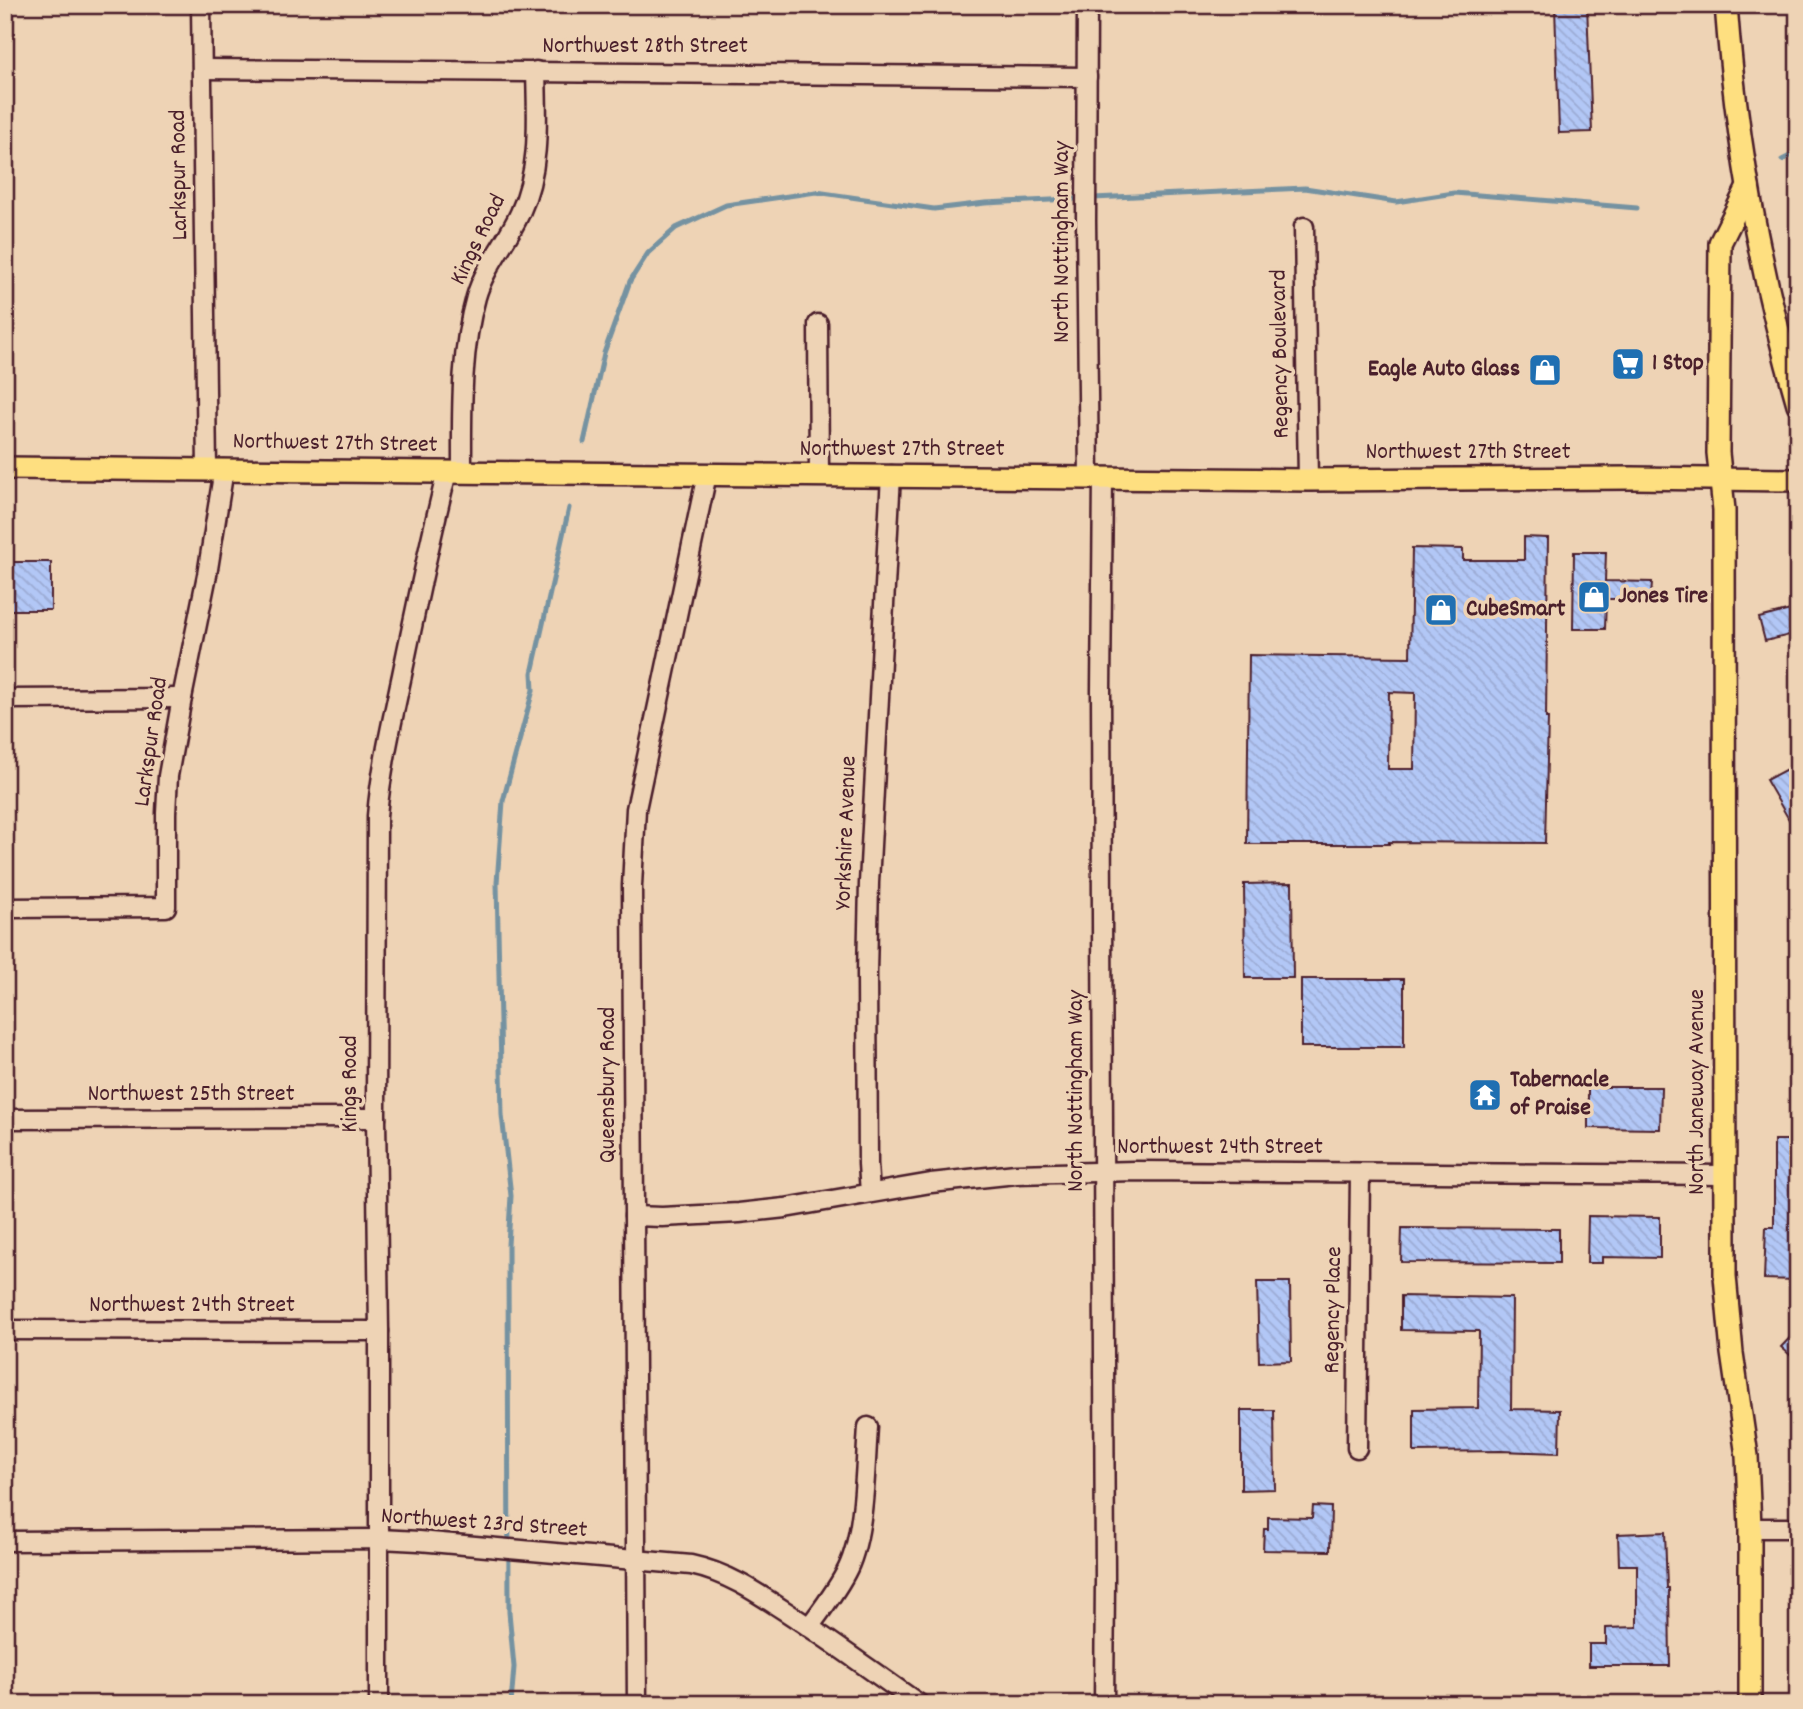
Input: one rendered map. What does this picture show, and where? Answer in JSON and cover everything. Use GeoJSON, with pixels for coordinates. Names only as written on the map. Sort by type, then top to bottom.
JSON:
{"type":"FeatureCollection","features":[{"type":"Feature","properties":{"kind":"main road"},"geometry":{"type":"LineString","coordinates":[[1727,5],[1736,99],[1757,238],[1798,404]]}},
{"type":"Feature","properties":{"kind":"main road","name":"North Janeway Avenue"},"geometry":{"type":"LineString","coordinates":[[1748,187],[1720,243],[1718,453],[1724,510],[1725,1276],[1727,1314],[1747,1456],[1751,1704]]}},
{"type":"Feature","properties":{"kind":"main road","name":"Northwest 27th Street"},"geometry":{"type":"LineString","coordinates":[[5,467],[1308,480],[1798,480]]}},
{"type":"Feature","properties":{"kind":"street","name":"Larkspur Road"},"geometry":{"type":"LineString","coordinates":[[5,908],[166,907],[168,776],[207,575],[216,470],[201,5]]}},
{"type":"Feature","properties":{"kind":"street","name":"North Nottingham Way"},"geometry":{"type":"LineString","coordinates":[[1087,5],[1086,221],[1101,691],[1104,1704]]}},
{"type":"Feature","properties":{"kind":"street","name":"Northwest 28th Street"},"geometry":{"type":"LineString","coordinates":[[203,69],[1087,77]]}},
{"type":"Feature","properties":{"kind":"street","name":"Kings Road"},"geometry":{"type":"LineString","coordinates":[[379,1704],[376,852],[379,790],[419,591],[455,472],[462,432],[465,365],[471,316],[481,281],[519,215],[534,172],[536,71]]}},
{"type":"Feature","properties":{"kind":"street","name":"Regency Boulevard"},"geometry":{"type":"LineString","coordinates":[[1304,227],[1308,480]]}},
{"type":"Feature","properties":{"kind":"street"},"geometry":{"type":"LineString","coordinates":[[818,324],[819,475]]}},
{"type":"Feature","properties":{"kind":"street","name":"Queensbury Road"},"geometry":{"type":"LineString","coordinates":[[637,1704],[633,838],[636,809],[707,474]]}},
{"type":"Feature","properties":{"kind":"street","name":"Yorkshire Avenue"},"geometry":{"type":"LineString","coordinates":[[870,1193],[867,987],[869,883],[891,475]]}},
{"type":"Feature","properties":{"kind":"street"},"geometry":{"type":"LineString","coordinates":[[5,699],[182,698]]}},
{"type":"Feature","properties":{"kind":"street","name":"Northwest 25th Street"},"geometry":{"type":"LineString","coordinates":[[5,1119],[376,1118]]}},
{"type":"Feature","properties":{"kind":"street","name":"Northwest 24th Street"},"geometry":{"type":"LineString","coordinates":[[634,1216],[739,1213],[978,1177],[1102,1172],[1725,1175]]}},
{"type":"Feature","properties":{"kind":"street","name":"Regency Place"},"geometry":{"type":"LineString","coordinates":[[1357,1448],[1360,1173]]}},
{"type":"Feature","properties":{"kind":"street","name":"Northwest 24th Street"},"geometry":{"type":"LineString","coordinates":[[5,1330],[379,1331]]}},
{"type":"Feature","properties":{"kind":"street"},"geometry":{"type":"LineString","coordinates":[[809,1627],[840,1583],[855,1548],[868,1427]]}},
{"type":"Feature","properties":{"kind":"street"},"geometry":{"type":"LineString","coordinates":[[1750,1528],[1788,1528],[1798,1531]]}},
{"type":"Feature","properties":{"kind":"street","name":"Northwest 23rd Street"},"geometry":{"type":"LineString","coordinates":[[5,1541],[380,1539],[691,1565],[725,1575],[744,1585],[919,1704]]}},
{"type":"Feature","properties":{"kind":"building"},"geometry":{"type":"Polygon","coordinates":[[[1587,5],[1592,132],[1559,133],[1555,6],[1587,5]]]}},
{"type":"Feature","properties":{"kind":"building"},"geometry":{"type":"Polygon","coordinates":[[[1524,537],[1548,538],[1545,843],[1247,844],[1249,655],[1410,657],[1412,548],[1463,549],[1463,560],[1524,560],[1524,537]],[[1389,692],[1388,769],[1414,769],[1415,693],[1389,692]]]}},
{"type":"Feature","properties":{"kind":"building"},"geometry":{"type":"Polygon","coordinates":[[[1574,552],[1606,552],[1605,581],[1652,582],[1651,599],[1606,599],[1605,629],[1573,629],[1574,552]]]}},
{"type":"Feature","properties":{"kind":"building"},"geometry":{"type":"Polygon","coordinates":[[[5,562],[51,562],[51,610],[5,610],[5,562]]]}},
{"type":"Feature","properties":{"kind":"building"},"geometry":{"type":"Polygon","coordinates":[[[1798,608],[1798,633],[1765,641],[1759,618],[1798,608]]]}},
{"type":"Feature","properties":{"kind":"building"},"geometry":{"type":"Polygon","coordinates":[[[1798,763],[1798,835],[1766,780],[1798,763]]]}},
{"type":"Feature","properties":{"kind":"building"},"geometry":{"type":"Polygon","coordinates":[[[1292,883],[1293,978],[1245,978],[1244,884],[1292,883]]]}},
{"type":"Feature","properties":{"kind":"building"},"geometry":{"type":"Polygon","coordinates":[[[1301,979],[1404,979],[1404,1047],[1301,1047],[1301,979]]]}},
{"type":"Feature","properties":{"kind":"building"},"geometry":{"type":"Polygon","coordinates":[[[1588,1087],[1661,1087],[1660,1129],[1588,1128],[1588,1087]]]}},
{"type":"Feature","properties":{"kind":"building"},"geometry":{"type":"Polygon","coordinates":[[[1774,1140],[1798,1140],[1798,1280],[1764,1279],[1766,1227],[1774,1227],[1774,1140]]]}},
{"type":"Feature","properties":{"kind":"building"},"geometry":{"type":"Polygon","coordinates":[[[1588,1216],[1660,1217],[1660,1258],[1602,1257],[1602,1263],[1587,1263],[1588,1216]]]}},
{"type":"Feature","properties":{"kind":"building"},"geometry":{"type":"Polygon","coordinates":[[[1402,1228],[1559,1229],[1559,1263],[1401,1262],[1402,1228]]]}},
{"type":"Feature","properties":{"kind":"building"},"geometry":{"type":"Polygon","coordinates":[[[1257,1282],[1290,1282],[1291,1361],[1259,1362],[1257,1282]]]}},
{"type":"Feature","properties":{"kind":"building"},"geometry":{"type":"Polygon","coordinates":[[[1401,1296],[1512,1298],[1511,1409],[1560,1410],[1559,1453],[1414,1452],[1414,1409],[1478,1408],[1479,1331],[1401,1330],[1401,1296]]]}},
{"type":"Feature","properties":{"kind":"building"},"geometry":{"type":"Polygon","coordinates":[[[1798,1329],[1798,1362],[1781,1347],[1798,1329]]]}},
{"type":"Feature","properties":{"kind":"building"},"geometry":{"type":"Polygon","coordinates":[[[1241,1410],[1274,1410],[1275,1489],[1241,1490],[1241,1410]]]}},
{"type":"Feature","properties":{"kind":"building"},"geometry":{"type":"Polygon","coordinates":[[[1313,1506],[1331,1507],[1330,1551],[1263,1550],[1264,1529],[1268,1529],[1268,1517],[1312,1518],[1313,1506]]]}},
{"type":"Feature","properties":{"kind":"building"},"geometry":{"type":"Polygon","coordinates":[[[1665,1532],[1670,1666],[1589,1666],[1589,1644],[1606,1644],[1606,1628],[1637,1627],[1637,1565],[1619,1565],[1618,1534],[1665,1532]]]}},
{"type":"Feature","properties":{"kind":"waterway"},"geometry":{"type":"LineString","coordinates":[[1782,160],[1798,152]]}},
{"type":"Feature","properties":{"kind":"waterway"},"geometry":{"type":"LineString","coordinates":[[584,442],[604,353],[630,281],[648,253],[676,228],[726,205],[816,192],[934,209],[985,203],[1305,188],[1396,202],[1454,193],[1637,208]]}},
{"type":"Feature","properties":{"kind":"waterway"},"geometry":{"type":"LineString","coordinates":[[511,1704],[514,1667],[509,1612],[508,1245],[511,1196],[502,1115],[497,883],[503,801],[533,690],[532,673],[569,508]]}},
{"type":"Feature","properties":{"kind":"place","name":"1 Stop"},"geometry":{"type":"Point","coordinates":[1628,364]}},
{"type":"Feature","properties":{"kind":"place","name":"Eagle Auto Glass"},"geometry":{"type":"Point","coordinates":[1545,370]}},
{"type":"Feature","properties":{"kind":"place","name":"Jones Tire"},"geometry":{"type":"Point","coordinates":[1594,597]}},
{"type":"Feature","properties":{"kind":"place","name":"CubeSmart"},"geometry":{"type":"Point","coordinates":[1441,610]}},
{"type":"Feature","properties":{"kind":"place","name":"Tabernacle of Praise"},"geometry":{"type":"Point","coordinates":[1485,1095]}}]}
